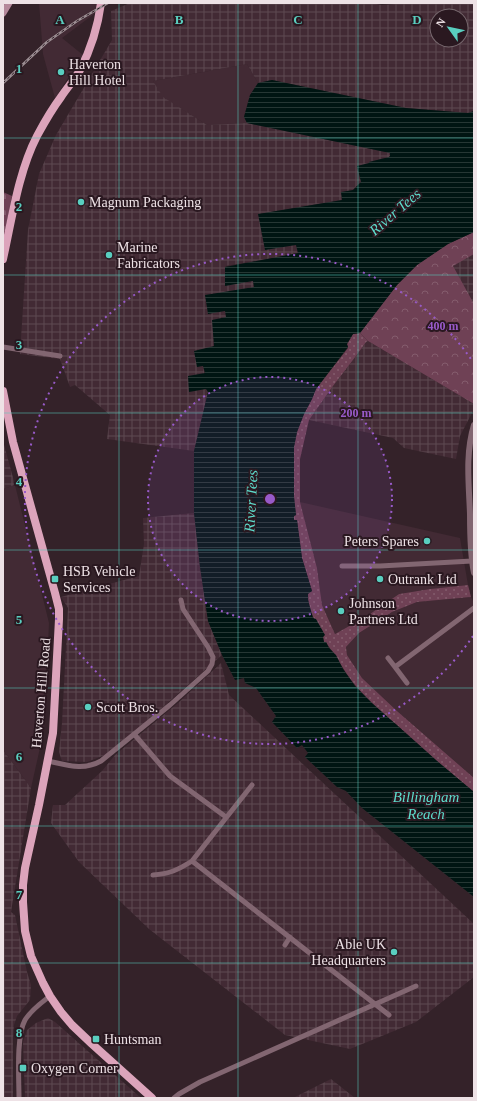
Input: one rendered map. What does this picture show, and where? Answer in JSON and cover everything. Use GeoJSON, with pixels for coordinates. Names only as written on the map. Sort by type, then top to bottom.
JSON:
{"type":"FeatureCollection","features":[{"type":"Feature","properties":{"kind":"main road"},"geometry":{"type":"LineString","coordinates":[[3,13],[9,3]]}},
{"type":"Feature","properties":{"kind":"main road"},"geometry":{"type":"LineString","coordinates":[[3,259],[22,174],[28,155],[37,136],[86,58],[96,27],[101,3]]}},
{"type":"Feature","properties":{"kind":"main road","name":"Haverton Hill Road"},"geometry":{"type":"LineString","coordinates":[[3,392],[12,442],[59,609],[53,733],[40,805],[25,868],[23,885],[25,931],[31,956],[43,983],[50,996],[72,1025],[152,1098]]}},
{"type":"Feature","properties":{"kind":"street"},"geometry":{"type":"LineString","coordinates":[[3,347],[60,356]]}},
{"type":"Feature","properties":{"kind":"street"},"geometry":{"type":"LineString","coordinates":[[474,425],[471,434],[468,464],[472,561],[474,573]]}},
{"type":"Feature","properties":{"kind":"street"},"geometry":{"type":"LineString","coordinates":[[342,566],[380,566],[472,561]]}},
{"type":"Feature","properties":{"kind":"street"},"geometry":{"type":"LineString","coordinates":[[48,761],[84,767],[94,765],[170,705],[208,671],[212,664],[212,657],[208,647],[183,609],[181,600]]}},
{"type":"Feature","properties":{"kind":"street"},"geometry":{"type":"LineString","coordinates":[[395,667],[474,608]]}},
{"type":"Feature","properties":{"kind":"street"},"geometry":{"type":"LineString","coordinates":[[388,658],[407,683]]}},
{"type":"Feature","properties":{"kind":"street"},"geometry":{"type":"LineString","coordinates":[[134,734],[170,776],[226,817]]}},
{"type":"Feature","properties":{"kind":"street"},"geometry":{"type":"LineString","coordinates":[[153,875],[165,874],[192,861],[252,785]]}},
{"type":"Feature","properties":{"kind":"street"},"geometry":{"type":"LineString","coordinates":[[192,861],[389,1014]]}},
{"type":"Feature","properties":{"kind":"street"},"geometry":{"type":"LineString","coordinates":[[284,945],[290,937]]}},
{"type":"Feature","properties":{"kind":"street"},"geometry":{"type":"LineString","coordinates":[[174,1098],[200,1082],[416,986]]}},
{"type":"Feature","properties":{"kind":"street"},"geometry":{"type":"LineString","coordinates":[[20,1098],[20,1039],[22,1027],[28,1015],[40,1003],[50,996]]}},
{"type":"Feature","properties":{"kind":"street"},"geometry":{"type":"LineString","coordinates":[[366,1009],[370,1000]]}},
{"type":"Feature","properties":{"kind":"shaded area"},"geometry":{"type":"Polygon","coordinates":[[[39,3],[97,3],[94,14],[62,38],[83,55],[55,98],[43,54],[39,3]]]}},
{"type":"Feature","properties":{"kind":"shaded area"},"geometry":{"type":"Polygon","coordinates":[[[130,3],[370,3],[382,5],[408,3],[474,3],[474,111],[468,113],[406,108],[272,80],[258,83],[247,64],[153,81],[163,97],[207,125],[247,123],[390,153],[389,157],[370,162],[361,182],[342,200],[259,214],[296,245],[298,254],[225,266],[253,281],[254,287],[226,311],[226,317],[214,346],[197,367],[203,365],[208,392],[194,451],[107,439],[110,415],[75,385],[70,387],[60,359],[20,354],[28,230],[39,174],[56,135],[112,40],[111,11],[130,3]]]}},
{"type":"Feature","properties":{"kind":"shaded area"},"geometry":{"type":"Polygon","coordinates":[[[247,64],[258,83],[250,95],[244,116],[247,123],[207,125],[162,97],[153,81],[247,64]]]}},
{"type":"Feature","properties":{"kind":"shaded area"},"geometry":{"type":"Polygon","coordinates":[[[474,253],[474,307],[450,265],[474,253]]]}},
{"type":"Feature","properties":{"kind":"shaded area"},"geometry":{"type":"Polygon","coordinates":[[[368,341],[474,404],[474,409],[460,436],[456,459],[404,448],[393,438],[309,420],[368,341]]]}},
{"type":"Feature","properties":{"kind":"shaded area"},"geometry":{"type":"Polygon","coordinates":[[[3,441],[15,485],[3,489],[3,441]]]}},
{"type":"Feature","properties":{"kind":"shaded area"},"geometry":{"type":"Polygon","coordinates":[[[15,485],[49,623],[44,730],[31,788],[3,750],[3,489],[15,485]]]}},
{"type":"Feature","properties":{"kind":"shaded area"},"geometry":{"type":"Polygon","coordinates":[[[300,502],[460,538],[468,585],[399,594],[367,616],[335,634],[322,605],[317,568],[300,502]]]}},
{"type":"Feature","properties":{"kind":"shaded area"},"geometry":{"type":"Polygon","coordinates":[[[194,513],[208,621],[222,655],[146,722],[105,755],[87,762],[62,761],[59,752],[68,608],[61,597],[139,576],[144,544],[143,518],[194,513]]]}},
{"type":"Feature","properties":{"kind":"shaded area"},"geometry":{"type":"Polygon","coordinates":[[[471,597],[474,603],[474,778],[397,711],[362,678],[347,655],[346,647],[359,633],[392,612],[417,602],[471,597]]]}},
{"type":"Feature","properties":{"kind":"shaded area"},"geometry":{"type":"Polygon","coordinates":[[[221,663],[229,695],[474,924],[474,977],[416,1022],[350,1049],[285,1035],[149,929],[79,862],[51,823],[53,805],[65,805],[102,771],[115,755],[178,703],[221,663]]]}},
{"type":"Feature","properties":{"kind":"shaded area"},"geometry":{"type":"Polygon","coordinates":[[[3,750],[31,788],[11,912],[15,915],[31,985],[30,1000],[17,1016],[14,1025],[13,1098],[3,1098],[3,750]]]}},
{"type":"Feature","properties":{"kind":"shaded area"},"geometry":{"type":"Polygon","coordinates":[[[48,1018],[55,1022],[141,1098],[25,1098],[23,1042],[27,1030],[36,1023],[48,1018]]]}},
{"type":"Feature","properties":{"kind":"shaded area"},"geometry":{"type":"Polygon","coordinates":[[[331,1079],[355,1098],[293,1098],[331,1079]]]}},
{"type":"Feature","properties":{"kind":"green space"},"geometry":{"type":"Polygon","coordinates":[[[3,192],[12,196],[4,236],[3,235],[3,192]]]}},
{"type":"Feature","properties":{"kind":"green space"},"geometry":{"type":"Polygon","coordinates":[[[474,232],[474,254],[453,266],[474,304],[474,404],[368,341],[360,333],[397,285],[417,265],[448,244],[474,232]]]}},
{"type":"Feature","properties":{"kind":"green space"},"geometry":{"type":"Polygon","coordinates":[[[360,333],[368,341],[309,420],[300,459],[300,502],[317,568],[322,605],[335,634],[367,616],[399,594],[468,585],[471,597],[417,602],[392,612],[359,633],[346,647],[347,655],[362,678],[397,711],[474,778],[474,792],[381,712],[360,691],[348,676],[326,642],[324,642],[324,636],[315,621],[309,605],[308,593],[312,591],[302,558],[297,520],[294,520],[294,516],[296,515],[294,497],[294,447],[297,432],[316,389],[348,348],[347,344],[353,334],[360,333]]]}},
{"type":"Feature","properties":{"kind":"water"},"geometry":{"type":"Polygon","coordinates":[[[272,80],[406,108],[468,113],[474,111],[474,232],[448,244],[417,265],[397,285],[360,333],[353,334],[347,344],[348,347],[316,389],[297,432],[294,447],[294,497],[296,515],[294,516],[294,520],[297,520],[302,558],[312,591],[308,594],[308,600],[313,618],[316,619],[325,635],[323,637],[324,642],[326,642],[329,648],[336,655],[343,669],[355,686],[372,703],[474,792],[474,897],[362,808],[346,791],[337,787],[305,757],[308,753],[302,745],[297,748],[272,722],[276,716],[256,688],[245,683],[244,678],[235,680],[222,655],[208,621],[194,513],[194,451],[208,392],[206,389],[189,392],[188,376],[205,373],[203,366],[197,367],[194,351],[214,346],[212,320],[226,317],[225,311],[208,314],[205,295],[254,287],[253,281],[225,286],[225,267],[298,253],[296,245],[265,250],[258,214],[342,200],[341,192],[353,190],[361,182],[357,166],[390,156],[390,153],[247,123],[244,117],[250,95],[258,83],[272,80]]]}},
{"type":"Feature","properties":{"kind":"railway"},"geometry":{"type":"LineString","coordinates":[[3,83],[47,42],[77,21],[108,3]]}},
{"type":"Feature","properties":{"kind":"place","name":"Haverton Hill Hotel"},"geometry":{"type":"Point","coordinates":[61,72]}},
{"type":"Feature","properties":{"kind":"place","name":"Magnum Packaging"},"geometry":{"type":"Point","coordinates":[81,202]}},
{"type":"Feature","properties":{"kind":"place","name":"Marine Fabricators"},"geometry":{"type":"Point","coordinates":[109,255]}},
{"type":"Feature","properties":{"kind":"place","name":"Peters Spares"},"geometry":{"type":"Point","coordinates":[427,541]}},
{"type":"Feature","properties":{"kind":"place","name":"HSB Vehicle Services"},"geometry":{"type":"Point","coordinates":[55,579]}},
{"type":"Feature","properties":{"kind":"place","name":"Outrank Ltd"},"geometry":{"type":"Point","coordinates":[380,579]}},
{"type":"Feature","properties":{"kind":"place","name":"Johnson Partners Ltd"},"geometry":{"type":"Point","coordinates":[341,611]}},
{"type":"Feature","properties":{"kind":"place","name":"Scott Bros."},"geometry":{"type":"Point","coordinates":[88,707]}},
{"type":"Feature","properties":{"kind":"place","name":"Able UK Headquarters"},"geometry":{"type":"Point","coordinates":[394,952]}},
{"type":"Feature","properties":{"kind":"place","name":"Huntsman"},"geometry":{"type":"Point","coordinates":[96,1039]}},
{"type":"Feature","properties":{"kind":"place","name":"Oxygen Corner"},"geometry":{"type":"Point","coordinates":[23,1068]}},
{"type":"Feature","properties":{"kind":"water label","name":"River Tees"},"geometry":{"type":"Point","coordinates":[395,212]}},
{"type":"Feature","properties":{"kind":"water label","name":"River Tees"},"geometry":{"type":"Point","coordinates":[251,501]}},
{"type":"Feature","properties":{"kind":"water label","name":"Billingham Reach"},"geometry":{"type":"Point","coordinates":[426,806]}}]}
